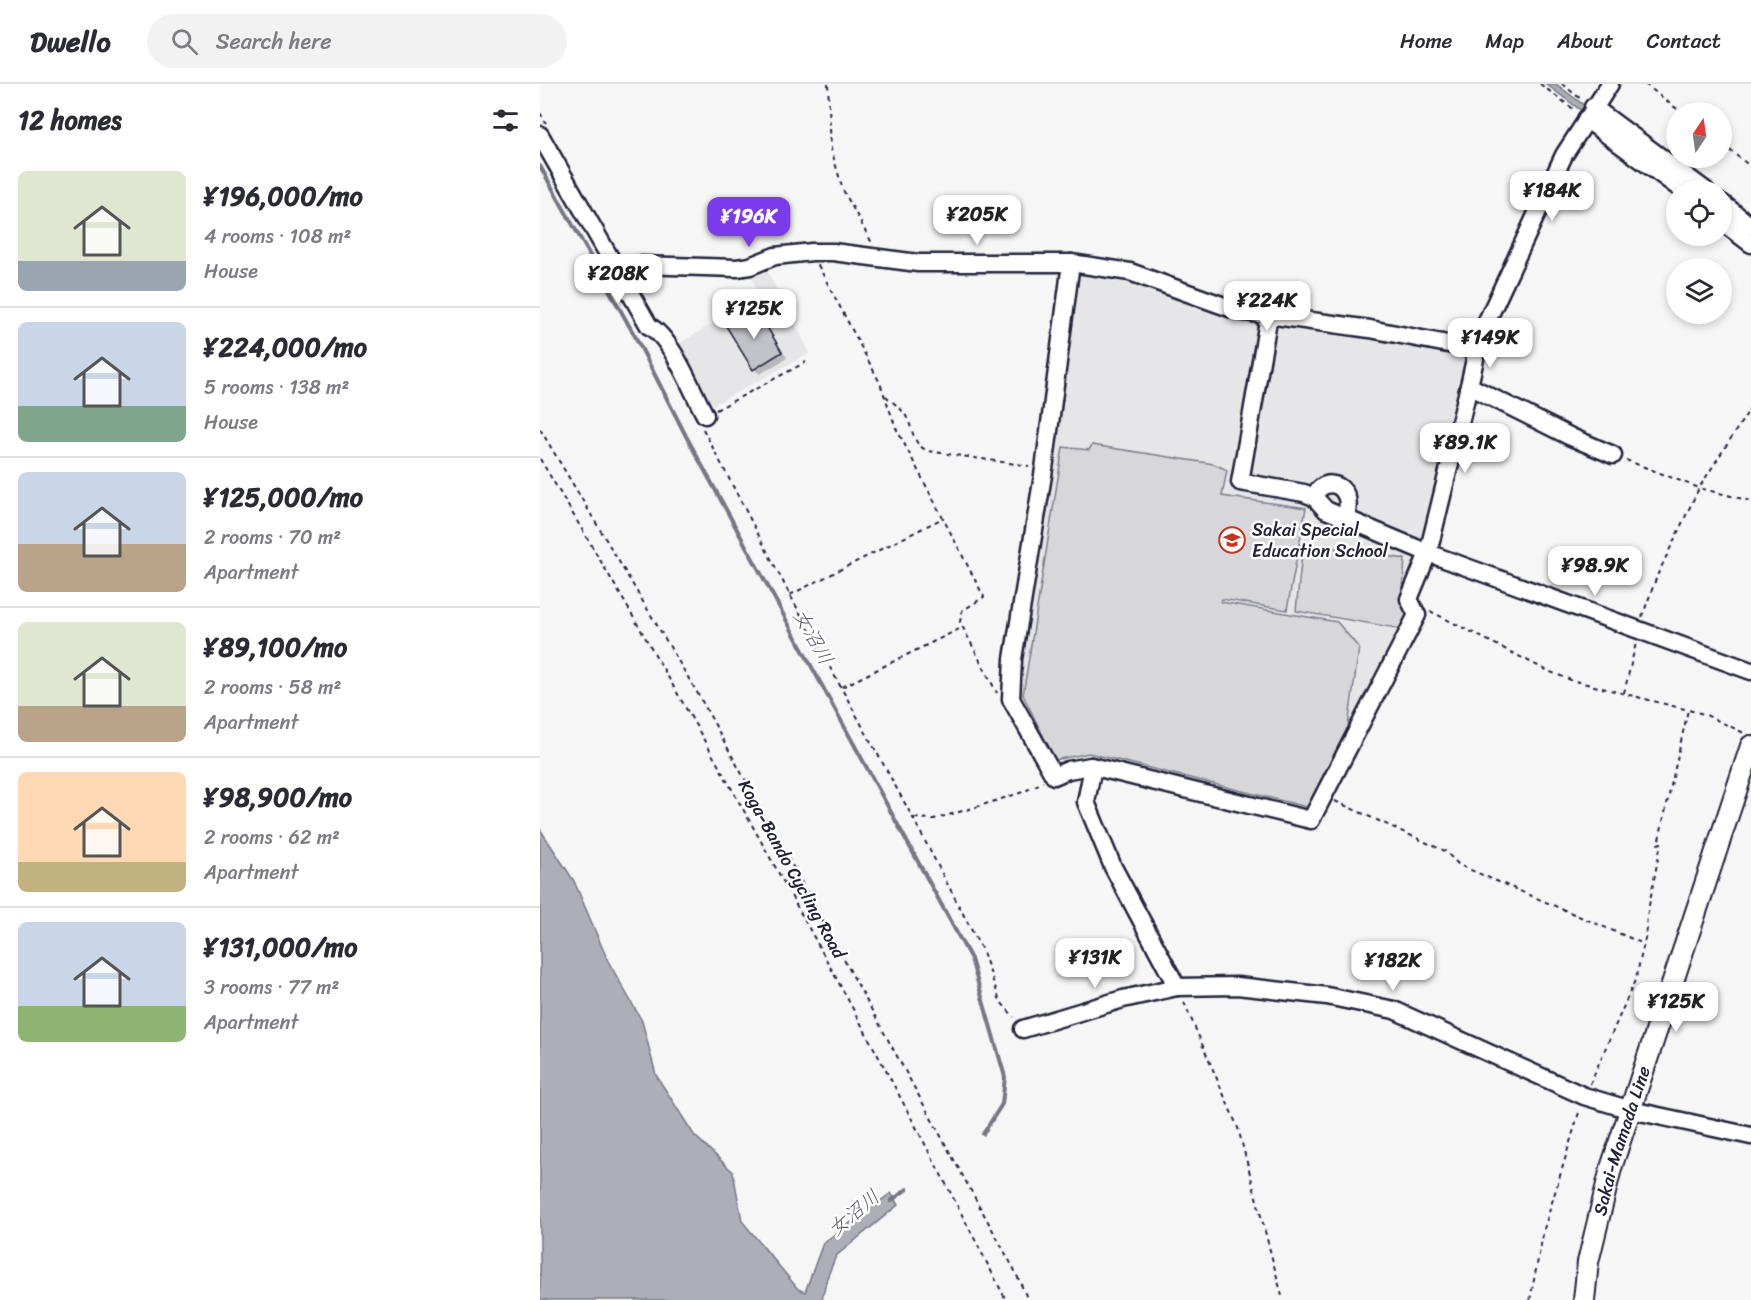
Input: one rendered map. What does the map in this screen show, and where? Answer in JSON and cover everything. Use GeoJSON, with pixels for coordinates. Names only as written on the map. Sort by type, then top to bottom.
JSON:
{"type":"FeatureCollection","features":[{"type":"Feature","properties":{"kind":"main road","name":"Sakai-Mamada Line"},"geometry":{"type":"LineString","coordinates":[[1584,1300],[1588,1263],[1611,1168],[1751,746]]}},
{"type":"Feature","properties":{"kind":"street"},"geometry":{"type":"LineString","coordinates":[[1071,263],[1044,469],[1013,659],[1011,699],[1054,776],[1068,770],[1091,766],[1311,820],[1417,615],[1409,599],[1428,553],[1469,386],[1475,359],[1474,349],[1564,155],[1610,84]]}},
{"type":"Feature","properties":{"kind":"street"},"geometry":{"type":"LineString","coordinates":[[1590,113],[1670,180]]}},
{"type":"Feature","properties":{"kind":"street"},"geometry":{"type":"LineString","coordinates":[[1590,113],[1690,180]]}},
{"type":"Feature","properties":{"kind":"street"},"geometry":{"type":"LineString","coordinates":[[540,135],[649,326],[657,330],[670,348],[705,415]]}},
{"type":"Feature","properties":{"kind":"street"},"geometry":{"type":"LineString","coordinates":[[1732,211],[1751,226]]}},
{"type":"Feature","properties":{"kind":"street"},"geometry":{"type":"LineString","coordinates":[[1732,230],[1751,244]]}},
{"type":"Feature","properties":{"kind":"street"},"geometry":{"type":"LineString","coordinates":[[617,268],[639,265],[750,266],[776,256],[812,252],[833,252],[918,262],[1071,263],[1130,272],[1238,311],[1370,329],[1474,349]]}},
{"type":"Feature","properties":{"kind":"street"},"geometry":{"type":"LineString","coordinates":[[1269,315],[1240,482],[1304,493],[1314,497],[1326,510],[1428,553],[1751,671]]}},
{"type":"Feature","properties":{"kind":"street"},"geometry":{"type":"LineString","coordinates":[[1469,386],[1612,455]]}},
{"type":"Feature","properties":{"kind":"street"},"geometry":{"type":"LineString","coordinates":[[1314,497],[1317,489],[1323,486],[1338,486],[1343,490],[1348,502],[1346,518]]}},
{"type":"Feature","properties":{"kind":"street"},"geometry":{"type":"LineString","coordinates":[[1091,766],[1092,772],[1086,802],[1113,867],[1177,987]]}},
{"type":"Feature","properties":{"kind":"street"},"geometry":{"type":"LineString","coordinates":[[1023,1029],[1123,999],[1177,987],[1237,986],[1327,996],[1394,1010],[1584,1096],[1631,1110],[1751,1137]]}},
{"type":"Feature","properties":{"kind":"path"},"geometry":{"type":"LineString","coordinates":[[828,84],[831,149],[843,190],[880,257]]}},
{"type":"Feature","properties":{"kind":"path"},"geometry":{"type":"LineString","coordinates":[[1540,84],[1590,113]]}},
{"type":"Feature","properties":{"kind":"path"},"geometry":{"type":"LineString","coordinates":[[1562,84],[1590,113]]}},
{"type":"Feature","properties":{"kind":"path"},"geometry":{"type":"LineString","coordinates":[[1645,84],[1668,102]]}},
{"type":"Feature","properties":{"kind":"path"},"geometry":{"type":"LineString","coordinates":[[1732,152],[1751,167]]}},
{"type":"Feature","properties":{"kind":"path"},"geometry":{"type":"LineString","coordinates":[[812,252],[884,394],[896,428],[984,597],[962,611],[960,622],[1000,700],[1018,712]]}},
{"type":"Feature","properties":{"kind":"path"},"geometry":{"type":"LineString","coordinates":[[807,362],[698,419],[790,595],[913,818],[983,952],[1000,1001],[1023,1029]]}},
{"type":"Feature","properties":{"kind":"path"},"geometry":{"type":"LineString","coordinates":[[884,394],[907,418],[915,441],[920,448],[1044,469]]}},
{"type":"Feature","properties":{"kind":"path"},"geometry":{"type":"LineString","coordinates":[[1624,693],[1638,631],[1657,576],[1699,488],[1751,407]]}},
{"type":"Feature","properties":{"kind":"path"},"geometry":{"type":"LineString","coordinates":[[540,429],[698,694],[898,1054],[1014,1269],[1028,1300]]}},
{"type":"Feature","properties":{"kind":"path"},"geometry":{"type":"LineString","coordinates":[[1612,455],[1699,488],[1751,501]]}},
{"type":"Feature","properties":{"kind":"path","name":"Koga-Bando Cycling Road"},"geometry":{"type":"LineString","coordinates":[[540,459],[748,816],[936,1163],[1006,1300]]}},
{"type":"Feature","properties":{"kind":"path"},"geometry":{"type":"LineString","coordinates":[[790,595],[943,518]]}},
{"type":"Feature","properties":{"kind":"path"},"geometry":{"type":"LineString","coordinates":[[1413,606],[1425,608],[1548,671],[1590,686],[1704,714],[1751,736]]}},
{"type":"Feature","properties":{"kind":"path"},"geometry":{"type":"LineString","coordinates":[[841,687],[963,627]]}},
{"type":"Feature","properties":{"kind":"path"},"geometry":{"type":"LineString","coordinates":[[1530,1300],[1544,1228],[1584,1096],[1636,978],[1661,843],[1658,844],[1688,710]]}},
{"type":"Feature","properties":{"kind":"path"},"geometry":{"type":"LineString","coordinates":[[913,818],[933,819],[972,808],[1023,792],[1054,776]]}},
{"type":"Feature","properties":{"kind":"path"},"geometry":{"type":"LineString","coordinates":[[1324,796],[1445,851],[1459,865],[1644,944]]}},
{"type":"Feature","properties":{"kind":"path"},"geometry":{"type":"LineString","coordinates":[[1177,987],[1238,1128],[1283,1300]]}},
{"type":"Feature","properties":{"kind":"shaded area"},"geometry":{"type":"Polygon","coordinates":[[[1546,84],[1556,84],[1683,180],[1673,180],[1546,84]]]}},
{"type":"Feature","properties":{"kind":"shaded area"},"geometry":{"type":"Polygon","coordinates":[[[764,265],[810,353],[706,409],[675,346],[758,296],[750,272],[764,265]]]}},
{"type":"Feature","properties":{"kind":"shaded area","name":"Sakai Special Education School"},"geometry":{"type":"Polygon","coordinates":[[[1080,270],[1129,277],[1230,318],[1363,333],[1466,356],[1469,359],[1411,618],[1313,812],[1056,768],[1017,697],[1075,273],[1080,270]]]}},
{"type":"Feature","properties":{"kind":"shaded area"},"geometry":{"type":"Polygon","coordinates":[[[1092,445],[1214,464],[1227,470],[1222,496],[1306,508],[1287,610],[1222,599],[1221,602],[1337,622],[1359,648],[1348,727],[1307,807],[1089,753],[1055,760],[1023,695],[1063,447],[1089,450],[1092,445]]]}},
{"type":"Feature","properties":{"kind":"shaded area"},"geometry":{"type":"Polygon","coordinates":[[[1303,543],[1405,559],[1402,602],[1407,617],[1402,629],[1296,611],[1303,543]]]}},
{"type":"Feature","properties":{"kind":"shaded area"},"geometry":{"type":"Polygon","coordinates":[[[540,829],[574,881],[608,961],[642,1021],[656,1075],[694,1135],[733,1172],[742,1221],[798,1289],[805,1292],[823,1243],[891,1193],[898,1205],[836,1256],[827,1278],[822,1300],[540,1300],[540,829]]]}},
{"type":"Feature","properties":{"kind":"building"},"geometry":{"type":"Polygon","coordinates":[[[749,313],[754,321],[761,317],[782,352],[753,370],[726,326],[749,313]]]}},
{"type":"Feature","properties":{"kind":"waterway","name":"女沼川"},"geometry":{"type":"LineString","coordinates":[[540,166],[636,338],[686,436],[971,959],[1005,1077],[1002,1104],[983,1134]]}},
{"type":"Feature","properties":{"kind":"waterway","name":"女沼川"},"geometry":{"type":"LineString","coordinates":[[891,1201],[907,1189]]}},
{"type":"Feature","properties":{"kind":"place","name":"Sakai Special Education School"},"geometry":{"type":"Point","coordinates":[1232,540]}}]}
